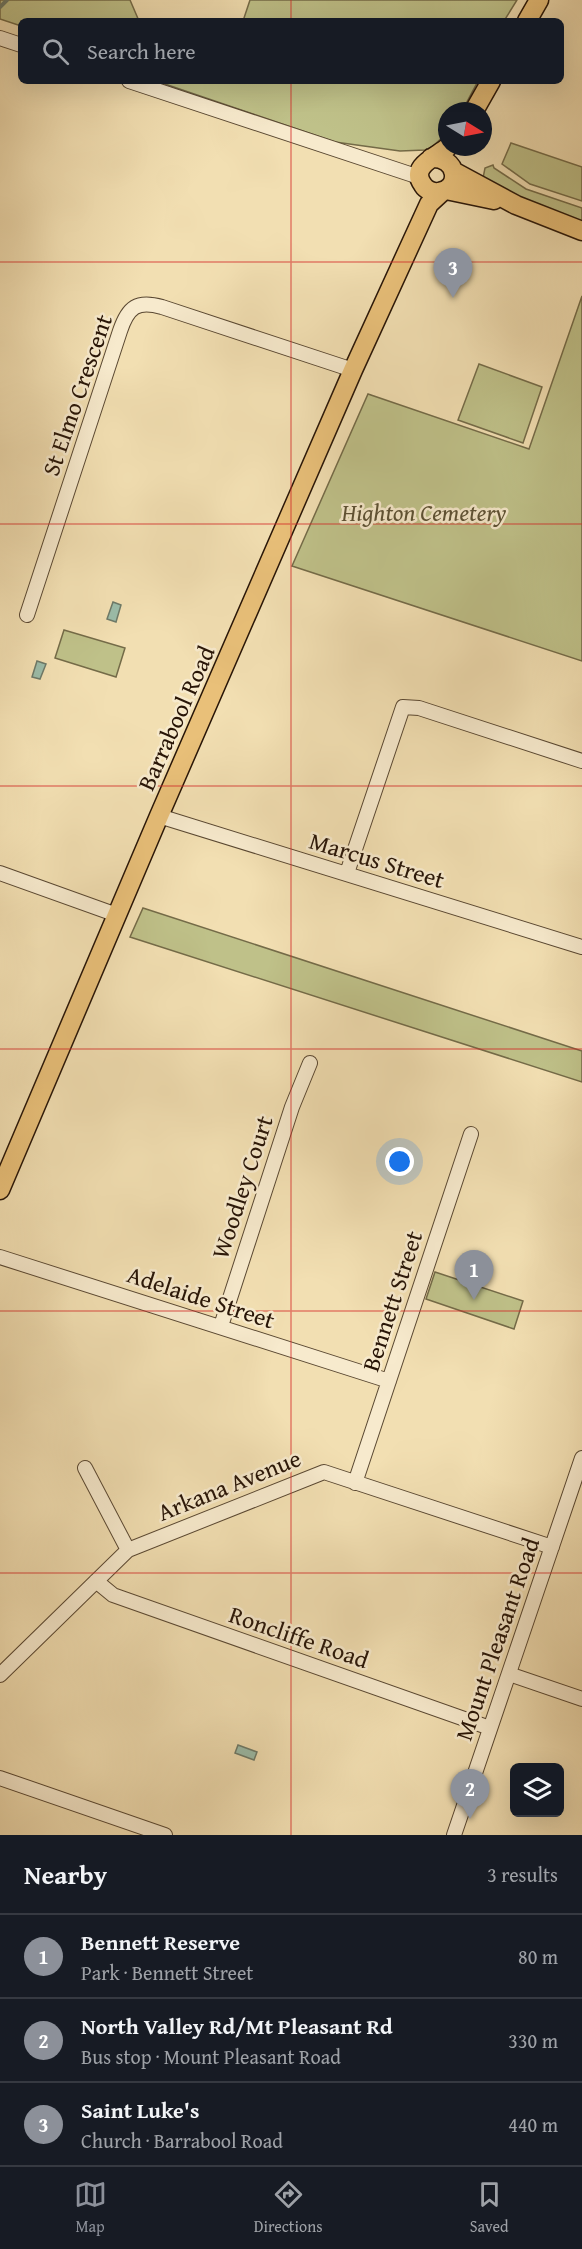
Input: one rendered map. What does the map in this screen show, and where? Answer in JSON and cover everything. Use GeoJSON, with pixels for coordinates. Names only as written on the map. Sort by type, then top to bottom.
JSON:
{"type":"FeatureCollection","features":[{"type":"Feature","properties":{"kind":"main road"},"geometry":{"type":"LineString","coordinates":[[529,18],[539,0]]}},
{"type":"Feature","properties":{"kind":"main road"},"geometry":{"type":"LineString","coordinates":[[479,102],[489,84]]}},
{"type":"Feature","properties":{"kind":"main road"},"geometry":{"type":"LineString","coordinates":[[439,156],[425,169],[425,189],[516,205]]}},
{"type":"Feature","properties":{"kind":"main road"},"geometry":{"type":"LineString","coordinates":[[444,191],[453,181],[454,156]]}},
{"type":"Feature","properties":{"kind":"main road"},"geometry":{"type":"LineString","coordinates":[[425,169],[442,158],[453,169],[516,205],[582,231]]}},
{"type":"Feature","properties":{"kind":"main road","name":"Barrabool Road"},"geometry":{"type":"LineString","coordinates":[[400,267],[419,201],[425,169]]}},
{"type":"Feature","properties":{"kind":"main road","name":"Barrabool Road"},"geometry":{"type":"LineString","coordinates":[[0,1190],[4,1167],[117,915],[353,370],[429,204],[444,191]]}},
{"type":"Feature","properties":{"kind":"street"},"geometry":{"type":"LineString","coordinates":[[0,38],[18,44]]}},
{"type":"Feature","properties":{"kind":"street"},"geometry":{"type":"LineString","coordinates":[[138,84],[380,164],[425,169]]}},
{"type":"Feature","properties":{"kind":"street","name":"St Elmo Crescent"},"geometry":{"type":"LineString","coordinates":[[27,615],[120,331],[126,317],[134,307],[144,304],[162,307],[353,370]]}},
{"type":"Feature","properties":{"kind":"street"},"geometry":{"type":"LineString","coordinates":[[347,873],[403,706],[419,708],[582,761]]}},
{"type":"Feature","properties":{"kind":"street","name":"Marcus Street"},"geometry":{"type":"LineString","coordinates":[[159,816],[582,947]]}},
{"type":"Feature","properties":{"kind":"street"},"geometry":{"type":"LineString","coordinates":[[0,873],[117,915]]}},
{"type":"Feature","properties":{"kind":"street","name":"Woodley Court"},"geometry":{"type":"LineString","coordinates":[[221,1326],[292,1107],[310,1063]]}},
{"type":"Feature","properties":{"kind":"street","name":"Bennett Street"},"geometry":{"type":"LineString","coordinates":[[355,1483],[471,1134]]}},
{"type":"Feature","properties":{"kind":"street","name":"Adelaide Street"},"geometry":{"type":"LineString","coordinates":[[0,1257],[389,1381]]}},
{"type":"Feature","properties":{"kind":"street","name":"Mount Pleasant Road"},"geometry":{"type":"LineString","coordinates":[[454,1835],[582,1458]]}},
{"type":"Feature","properties":{"kind":"street"},"geometry":{"type":"LineString","coordinates":[[85,1468],[128,1550]]}},
{"type":"Feature","properties":{"kind":"street","name":"Arkana Avenue"},"geometry":{"type":"LineString","coordinates":[[0,1675],[128,1550],[324,1472],[552,1547]]}},
{"type":"Feature","properties":{"kind":"street","name":"Roncliffe Road"},"geometry":{"type":"LineString","coordinates":[[96,1581],[113,1595],[490,1728]]}},
{"type":"Feature","properties":{"kind":"street"},"geometry":{"type":"LineString","coordinates":[[509,1674],[582,1699]]}},
{"type":"Feature","properties":{"kind":"street"},"geometry":{"type":"LineString","coordinates":[[0,1778],[165,1835]]}},
{"type":"Feature","properties":{"kind":"green space"},"geometry":{"type":"Polygon","coordinates":[[[0,0],[130,0],[138,18],[18,18],[18,25],[0,19],[0,0]]]}},
{"type":"Feature","properties":{"kind":"green space"},"geometry":{"type":"Polygon","coordinates":[[[250,0],[517,0],[506,18],[244,18],[250,0]]]}},
{"type":"Feature","properties":{"kind":"green space"},"geometry":{"type":"Polygon","coordinates":[[[165,84],[476,84],[467,102],[438,102],[438,141],[432,147],[425,150],[400,151],[335,142],[165,84]]]}},
{"type":"Feature","properties":{"kind":"green space"},"geometry":{"type":"Polygon","coordinates":[[[511,143],[582,167],[582,201],[530,184],[502,164],[511,143]]]}},
{"type":"Feature","properties":{"kind":"green space"},"geometry":{"type":"Polygon","coordinates":[[[493,165],[494,168],[526,189],[582,208],[582,221],[529,203],[483,178],[485,168],[493,165]]]}},
{"type":"Feature","properties":{"kind":"green space","name":"Highton Cemetery"},"geometry":{"type":"Polygon","coordinates":[[[582,296],[582,661],[292,566],[368,394],[529,449],[582,296]]]}},
{"type":"Feature","properties":{"kind":"green space"},"geometry":{"type":"Polygon","coordinates":[[[479,364],[542,387],[523,443],[458,420],[479,364]]]}},
{"type":"Feature","properties":{"kind":"green space"},"geometry":{"type":"Polygon","coordinates":[[[64,630],[125,648],[116,677],[55,658],[64,630]]]}},
{"type":"Feature","properties":{"kind":"green space"},"geometry":{"type":"Polygon","coordinates":[[[143,908],[582,1051],[582,1082],[130,937],[143,908]]]}},
{"type":"Feature","properties":{"kind":"green space"},"geometry":{"type":"Polygon","coordinates":[[[435,1272],[523,1301],[514,1329],[426,1299],[435,1272]]]}},
{"type":"Feature","properties":{"kind":"shaded area"},"geometry":{"type":"Polygon","coordinates":[[[113,602],[121,605],[116,622],[107,619],[113,602]]]}},
{"type":"Feature","properties":{"kind":"shaded area"},"geometry":{"type":"Polygon","coordinates":[[[37,661],[46,664],[40,679],[32,677],[37,661]]]}},
{"type":"Feature","properties":{"kind":"shaded area"},"geometry":{"type":"Polygon","coordinates":[[[238,1745],[257,1752],[254,1760],[235,1753],[238,1745]]]}},
{"type":"Feature","properties":{"kind":"waterway"},"geometry":{"type":"LineString","coordinates":[[0,7],[7,0]]}},
{"type":"Feature","properties":{"kind":"place","name":"Saint Luke's"},"geometry":{"type":"Point","coordinates":[453,298]}},
{"type":"Feature","properties":{"kind":"place","name":"Bennett Reserve"},"geometry":{"type":"Point","coordinates":[474,1300]}},
{"type":"Feature","properties":{"kind":"place","name":"North Valley Rd/Mt Pleasant Rd"},"geometry":{"type":"Point","coordinates":[470,1819]}}]}
